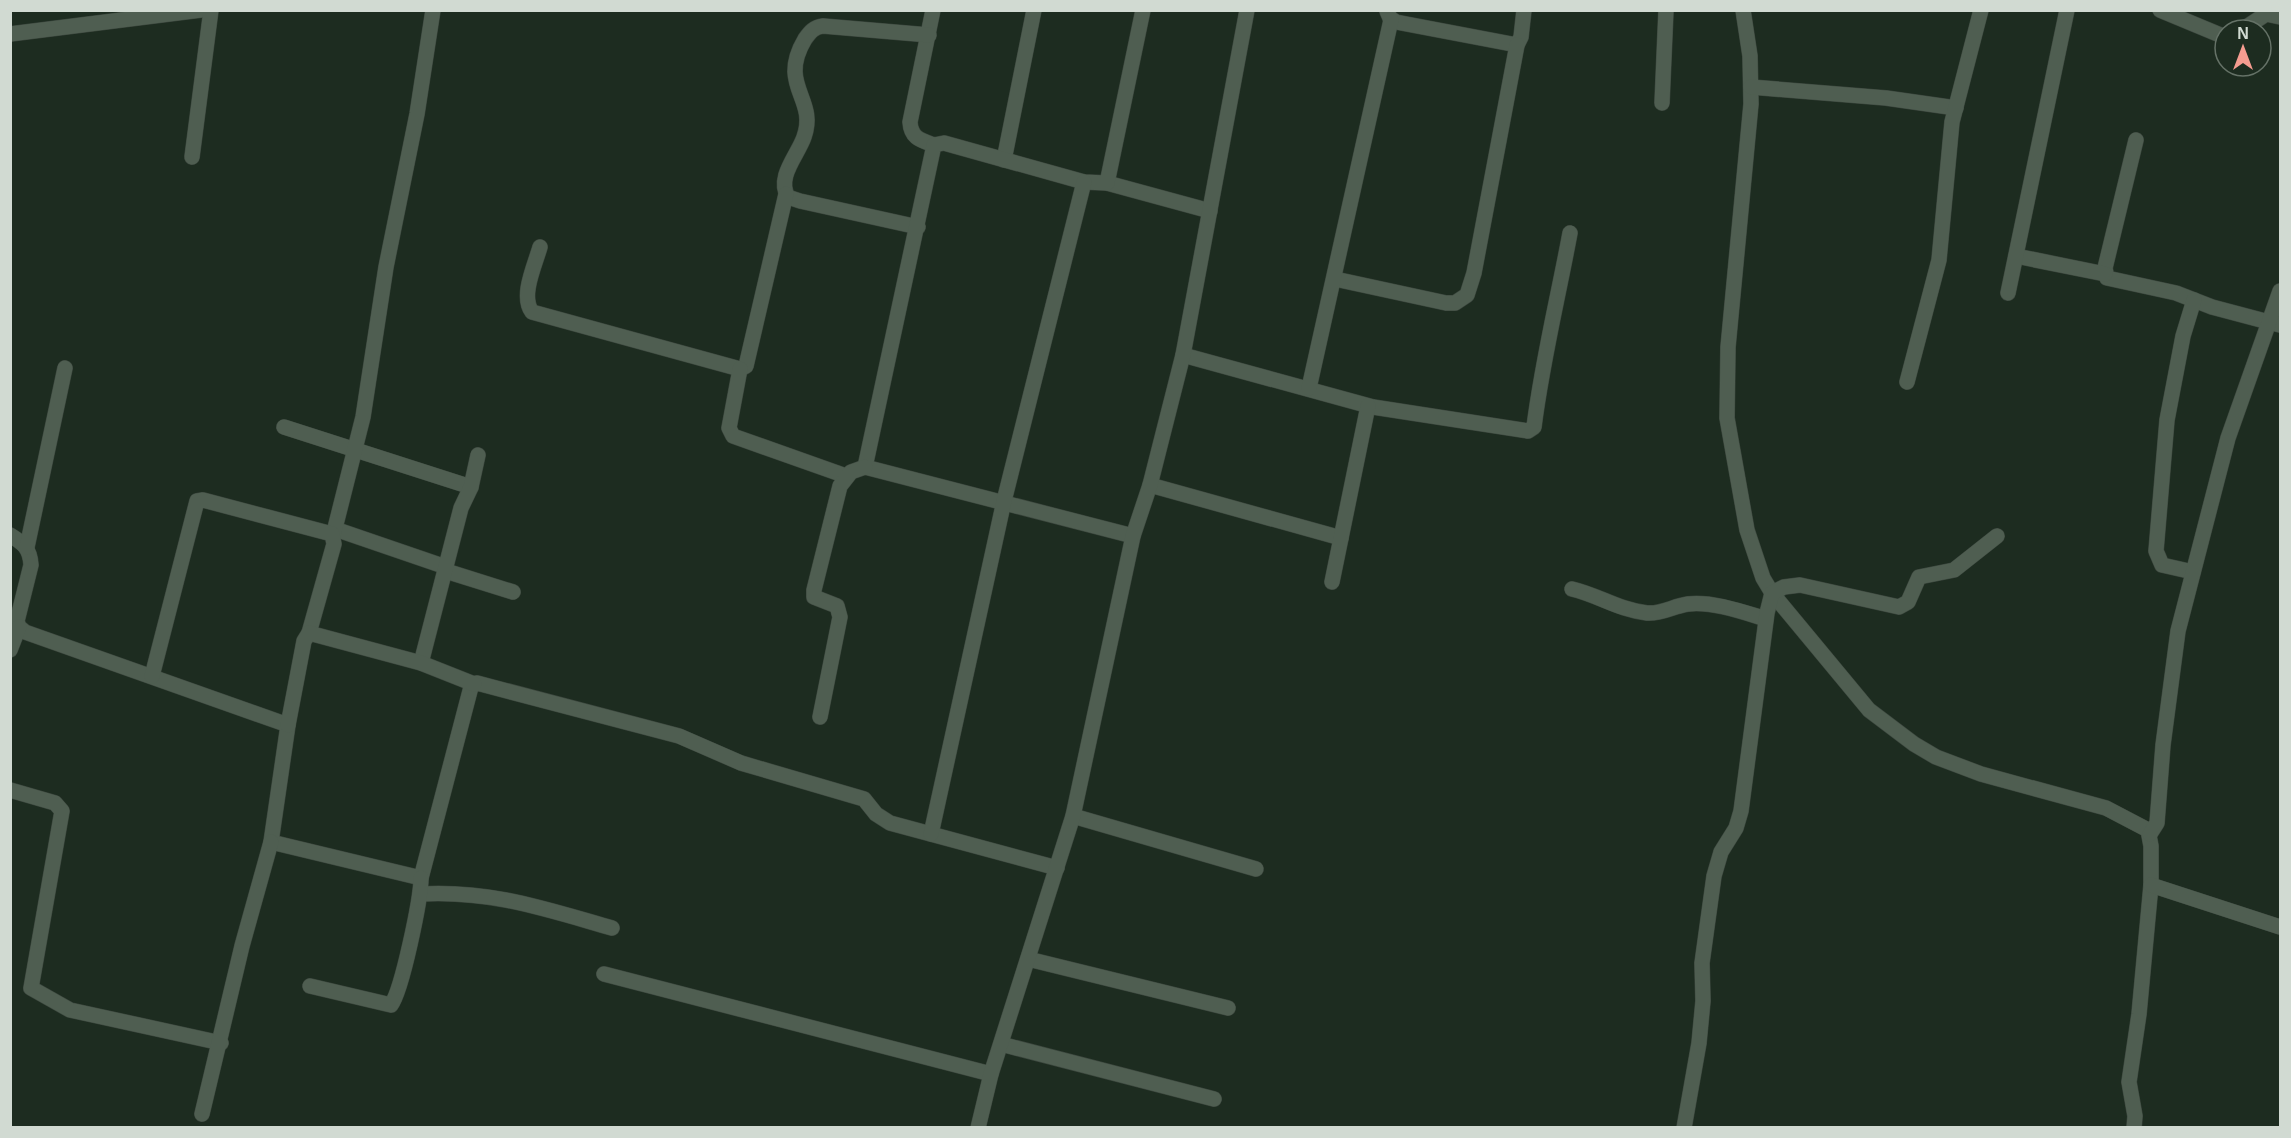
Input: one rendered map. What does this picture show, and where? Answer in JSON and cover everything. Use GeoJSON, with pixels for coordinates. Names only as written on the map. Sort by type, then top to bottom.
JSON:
{"type":"FeatureCollection","features":[{"type":"Feature","properties":{"kind":"street"},"geometry":{"type":"LineString","coordinates":[[10,34],[201,10]]}},
{"type":"Feature","properties":{"kind":"street"},"geometry":{"type":"LineString","coordinates":[[192,157],[211,10]]}},
{"type":"Feature","properties":{"kind":"street"},"geometry":{"type":"LineString","coordinates":[[202,1114],[221,1043],[242,946],[271,842],[288,725],[304,641],[309,633],[333,544],[363,417],[382,288],[417,114],[433,10]]}},
{"type":"Feature","properties":{"kind":"street"},"geometry":{"type":"LineString","coordinates":[[933,10],[910,122],[911,132],[915,137],[934,145],[944,144],[1084,182],[1107,183],[1210,211]]}},
{"type":"Feature","properties":{"kind":"street"},"geometry":{"type":"LineString","coordinates":[[1004,160],[1035,10]]}},
{"type":"Feature","properties":{"kind":"street"},"geometry":{"type":"LineString","coordinates":[[1107,183],[1143,10]]}},
{"type":"Feature","properties":{"kind":"street"},"geometry":{"type":"LineString","coordinates":[[978,1128],[991,1074],[1073,816],[1133,536],[1150,485],[1183,355],[1247,10]]}},
{"type":"Feature","properties":{"kind":"street"},"geometry":{"type":"LineString","coordinates":[[1335,279],[1446,303],[1455,303],[1467,295],[1474,273],[1517,45],[1521,37],[1524,10]]}},
{"type":"Feature","properties":{"kind":"street"},"geometry":{"type":"LineString","coordinates":[[1662,103],[1666,10]]}},
{"type":"Feature","properties":{"kind":"street"},"geometry":{"type":"LineString","coordinates":[[1743,10],[1750,48],[1751,87],[1728,347],[1727,418],[1752,552],[1772,593],[1869,710],[1914,744],[1936,757],[1981,774],[2106,808],[2144,826],[2150,834],[2151,885],[2139,1014],[2129,1082],[2135,1116],[2134,1128]]}},
{"type":"Feature","properties":{"kind":"street"},"geometry":{"type":"LineString","coordinates":[[1907,382],[1943,238],[1945,183],[1956,108],[1981,10]]}},
{"type":"Feature","properties":{"kind":"street"},"geometry":{"type":"LineString","coordinates":[[2008,293],[2067,10]]}},
{"type":"Feature","properties":{"kind":"street"},"geometry":{"type":"LineString","coordinates":[[2160,10],[2213,32]]}},
{"type":"Feature","properties":{"kind":"street"},"geometry":{"type":"LineString","coordinates":[[2260,18],[2266,14],[2280,17]]}},
{"type":"Feature","properties":{"kind":"street"},"geometry":{"type":"LineString","coordinates":[[1309,388],[1335,279],[1389,15],[1517,45]]}},
{"type":"Feature","properties":{"kind":"street"},"geometry":{"type":"LineString","coordinates":[[540,248],[528,294],[528,305],[532,312],[740,369],[746,366],[786,194],[784,184],[787,171],[805,136],[803,101],[793,66],[796,55],[815,27],[929,35]]}},
{"type":"Feature","properties":{"kind":"street"},"geometry":{"type":"LineString","coordinates":[[1751,87],[1886,98],[1956,108]]}},
{"type":"Feature","properties":{"kind":"street"},"geometry":{"type":"LineString","coordinates":[[2105,274],[2136,140]]}},
{"type":"Feature","properties":{"kind":"street"},"geometry":{"type":"LineString","coordinates":[[865,467],[934,145]]}},
{"type":"Feature","properties":{"kind":"street"},"geometry":{"type":"LineString","coordinates":[[931,834],[1004,501],[1084,182]]}},
{"type":"Feature","properties":{"kind":"street"},"geometry":{"type":"LineString","coordinates":[[786,194],[800,201],[918,227]]}},
{"type":"Feature","properties":{"kind":"street"},"geometry":{"type":"LineString","coordinates":[[1183,355],[1368,406],[1532,430],[1570,233]]}},
{"type":"Feature","properties":{"kind":"street"},"geometry":{"type":"LineString","coordinates":[[2016,256],[2105,274],[2107,278],[2123,283],[2163,290],[2275,324]]}},
{"type":"Feature","properties":{"kind":"street"},"geometry":{"type":"LineString","coordinates":[[2150,834],[2157,824],[2163,745],[2178,631],[2228,438],[2275,324],[2280,291]]}},
{"type":"Feature","properties":{"kind":"street"},"geometry":{"type":"LineString","coordinates":[[2193,572],[2162,565],[2156,551],[2168,420],[2182,343],[2194,300]]}},
{"type":"Feature","properties":{"kind":"street"},"geometry":{"type":"LineString","coordinates":[[65,368],[27,547],[31,565],[17,621],[19,627],[25,632],[288,725]]}},
{"type":"Feature","properties":{"kind":"street"},"geometry":{"type":"LineString","coordinates":[[740,369],[729,428],[733,436],[846,476]]}},
{"type":"Feature","properties":{"kind":"street"},"geometry":{"type":"LineString","coordinates":[[1332,582],[1368,406]]}},
{"type":"Feature","properties":{"kind":"street"},"geometry":{"type":"LineString","coordinates":[[284,427],[471,487]]}},
{"type":"Feature","properties":{"kind":"street"},"geometry":{"type":"LineString","coordinates":[[422,663],[461,508],[471,487],[478,455]]}},
{"type":"Feature","properties":{"kind":"street"},"geometry":{"type":"LineString","coordinates":[[820,717],[840,617],[837,606],[814,597],[814,590],[837,495],[846,476],[865,467],[1133,536]]}},
{"type":"Feature","properties":{"kind":"street"},"geometry":{"type":"LineString","coordinates":[[1150,485],[1341,538]]}},
{"type":"Feature","properties":{"kind":"street"},"geometry":{"type":"LineString","coordinates":[[152,676],[196,501],[334,533],[446,567],[449,572],[513,592]]}},
{"type":"Feature","properties":{"kind":"street"},"geometry":{"type":"LineString","coordinates":[[10,535],[27,547]]}},
{"type":"Feature","properties":{"kind":"street"},"geometry":{"type":"LineString","coordinates":[[1772,593],[1784,587],[1800,585],[1899,608],[1908,602],[1919,577],[1954,570],[1997,536]]}},
{"type":"Feature","properties":{"kind":"street"},"geometry":{"type":"LineString","coordinates":[[1572,589],[1589,593],[1618,608],[1647,613],[1666,612],[1681,606],[1699,604],[1766,619]]}},
{"type":"Feature","properties":{"kind":"street"},"geometry":{"type":"LineString","coordinates":[[1687,1127],[1699,1043],[1703,1001],[1702,963],[1714,876],[1720,852],[1736,828],[1741,811],[1766,619],[1772,593]]}},
{"type":"Feature","properties":{"kind":"street"},"geometry":{"type":"LineString","coordinates":[[10,650],[19,627]]}},
{"type":"Feature","properties":{"kind":"street"},"geometry":{"type":"LineString","coordinates":[[309,633],[422,663],[474,684],[578,708],[679,736],[741,763],[864,799],[876,814],[890,824],[1057,868]]}},
{"type":"Feature","properties":{"kind":"street"},"geometry":{"type":"LineString","coordinates":[[310,986],[391,1005],[406,956],[420,886],[474,684]]}},
{"type":"Feature","properties":{"kind":"street"},"geometry":{"type":"LineString","coordinates":[[10,790],[55,803],[62,811],[31,988],[70,1010],[221,1043]]}},
{"type":"Feature","properties":{"kind":"street"},"geometry":{"type":"LineString","coordinates":[[1073,816],[1256,869]]}},
{"type":"Feature","properties":{"kind":"street"},"geometry":{"type":"LineString","coordinates":[[271,842],[420,886],[446,892],[497,896],[612,928]]}},
{"type":"Feature","properties":{"kind":"street"},"geometry":{"type":"LineString","coordinates":[[2151,885],[2280,927]]}},
{"type":"Feature","properties":{"kind":"street"},"geometry":{"type":"LineString","coordinates":[[1028,959],[1228,1008]]}},
{"type":"Feature","properties":{"kind":"street"},"geometry":{"type":"LineString","coordinates":[[604,974],[991,1074]]}},
{"type":"Feature","properties":{"kind":"street"},"geometry":{"type":"LineString","coordinates":[[1001,1044],[1214,1099]]}}]}
